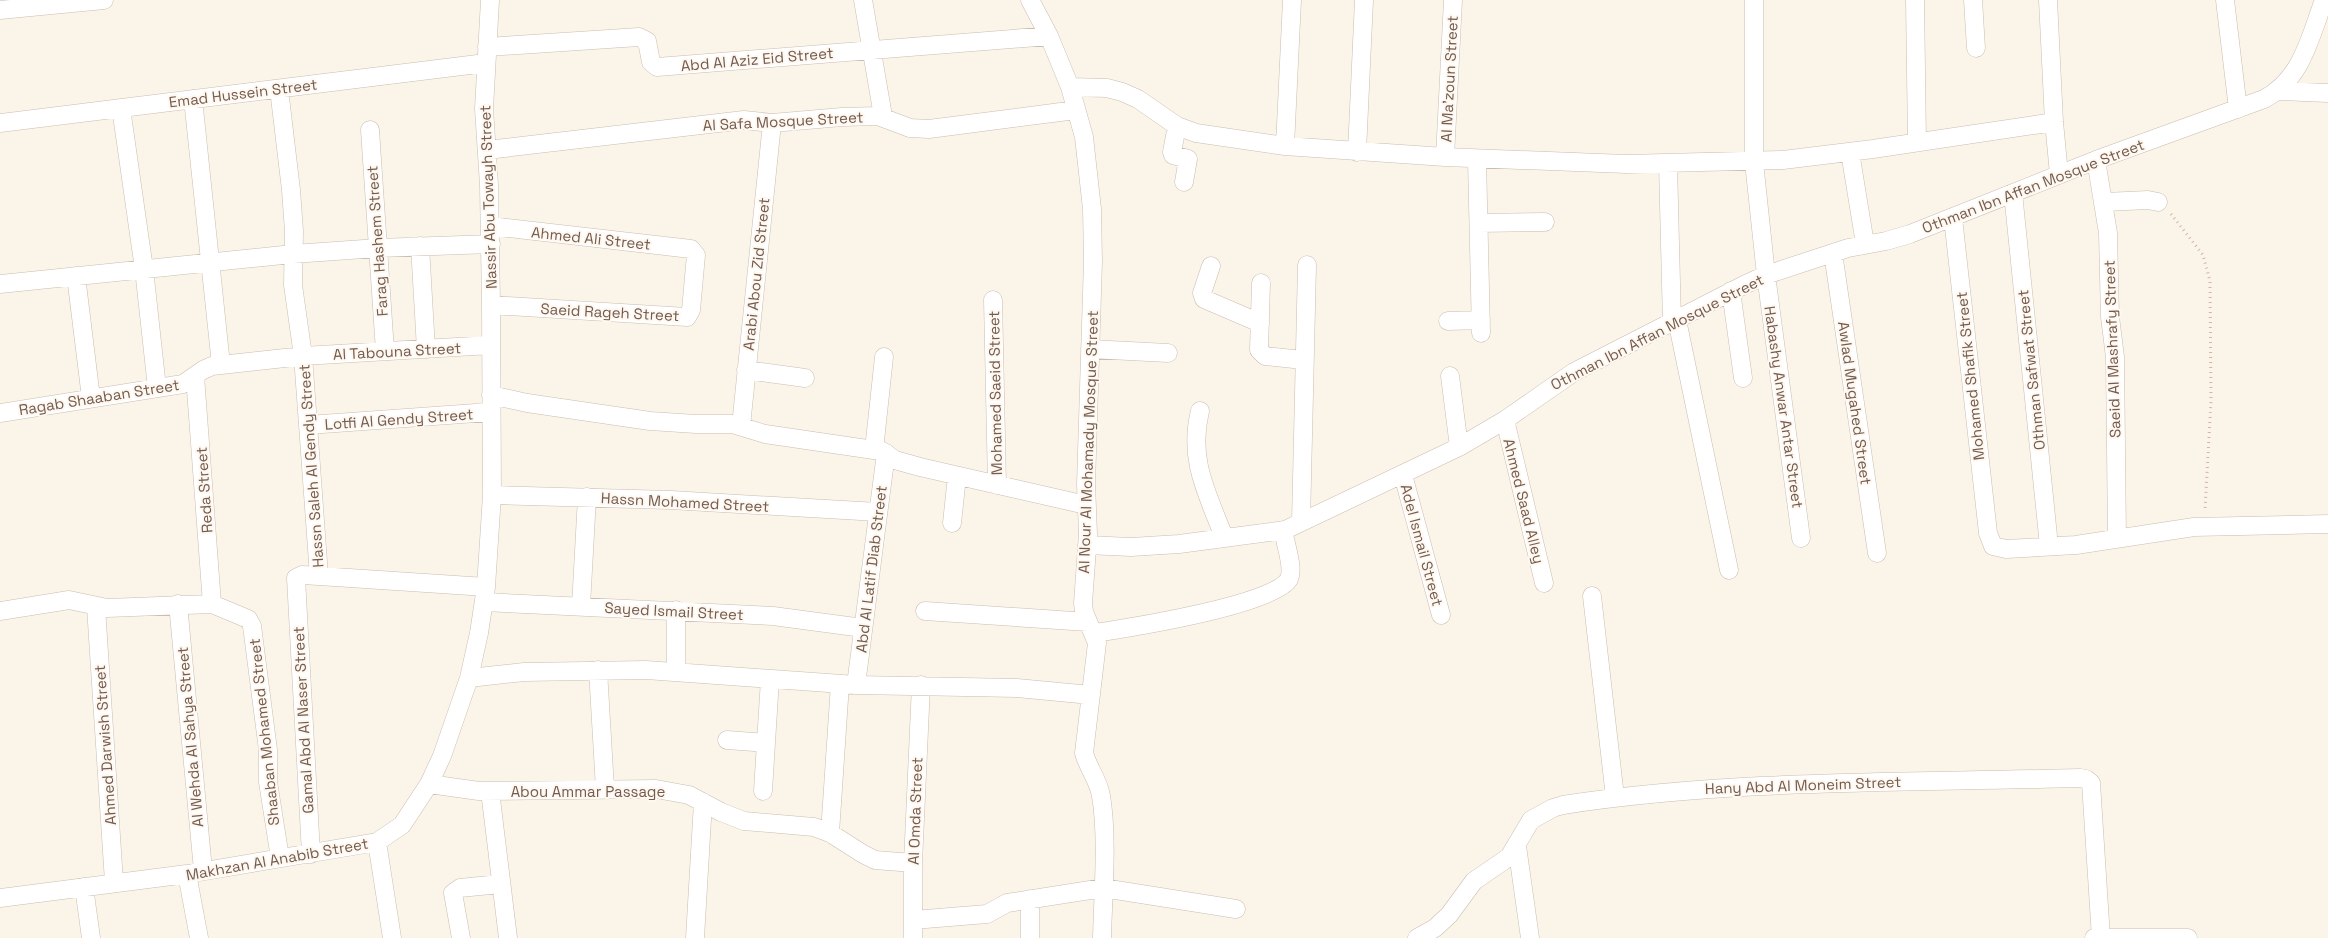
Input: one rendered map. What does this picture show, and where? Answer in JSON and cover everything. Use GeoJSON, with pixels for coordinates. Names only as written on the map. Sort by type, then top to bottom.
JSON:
{"type":"FeatureCollection","features":[{"type":"Feature","properties":{"kind":"street"},"geometry":{"type":"LineString","coordinates":[[0,10],[104,0]]}},
{"type":"Feature","properties":{"kind":"street","name":"Nassir Abu Towayh Street"},"geometry":{"type":"LineString","coordinates":[[490,0],[484,109],[490,235],[490,403]]}},
{"type":"Feature","properties":{"kind":"street"},"geometry":{"type":"LineString","coordinates":[[863,0],[883,116]]}},
{"type":"Feature","properties":{"kind":"street","name":"Al Nour Al Mohamady Mosque Street"},"geometry":{"type":"LineString","coordinates":[[1030,0],[1070,87],[1084,136],[1092,210],[1086,545],[1083,602],[1097,642],[1084,753],[1087,766],[1101,794],[1102,938]]}},
{"type":"Feature","properties":{"kind":"street"},"geometry":{"type":"LineString","coordinates":[[1285,146],[1292,0]]}},
{"type":"Feature","properties":{"kind":"street"},"geometry":{"type":"LineString","coordinates":[[1357,152],[1364,0]]}},
{"type":"Feature","properties":{"kind":"street","name":"Al Ma'zoun Street"},"geometry":{"type":"LineString","coordinates":[[1445,157],[1453,0]]}},
{"type":"Feature","properties":{"kind":"street","name":"Habashy Anwar Antar Street"},"geometry":{"type":"LineString","coordinates":[[1754,0],[1754,162],[1766,275],[1802,538]]}},
{"type":"Feature","properties":{"kind":"street"},"geometry":{"type":"LineString","coordinates":[[1915,0],[1917,142]]}},
{"type":"Feature","properties":{"kind":"street"},"geometry":{"type":"LineString","coordinates":[[1973,0],[1976,48]]}},
{"type":"Feature","properties":{"kind":"street"},"geometry":{"type":"LineString","coordinates":[[2048,0],[2054,122],[2059,174]]}},
{"type":"Feature","properties":{"kind":"street"},"geometry":{"type":"LineString","coordinates":[[2225,0],[2238,109]]}},
{"type":"Feature","properties":{"kind":"street","name":"Othman Ibn Affan Mosque Street"},"geometry":{"type":"LineString","coordinates":[[1086,545],[1131,547],[1179,544],[1285,530],[1460,448],[1505,420],[1574,372],[1731,291],[1766,275],[1865,244],[1898,238],[1953,218],[2059,174],[2264,99],[2278,91],[2300,65],[2324,0]]}},
{"type":"Feature","properties":{"kind":"street","name":"Abd Al Aziz Eid Street"},"geometry":{"type":"LineString","coordinates":[[486,55],[639,37],[647,41],[651,62],[657,67],[1048,36]]}},
{"type":"Feature","properties":{"kind":"street","name":"Emad Hussein Street"},"geometry":{"type":"LineString","coordinates":[[0,123],[279,88],[486,55]]}},
{"type":"Feature","properties":{"kind":"street"},"geometry":{"type":"LineString","coordinates":[[1070,87],[1107,88],[1122,92],[1138,99],[1177,126],[1196,132],[1285,146],[1445,157],[1626,164],[1754,162],[1850,152],[2054,122]]}},
{"type":"Feature","properties":{"kind":"street","name":"Hassn Saleh Al Gendy Street"},"geometry":{"type":"LineString","coordinates":[[279,88],[292,190],[293,285],[303,356],[320,576]]}},
{"type":"Feature","properties":{"kind":"street"},"geometry":{"type":"LineString","coordinates":[[2278,91],[2328,93]]}},
{"type":"Feature","properties":{"kind":"street"},"geometry":{"type":"LineString","coordinates":[[193,99],[212,262],[221,365]]}},
{"type":"Feature","properties":{"kind":"street"},"geometry":{"type":"LineString","coordinates":[[121,108],[144,269],[157,388]]}},
{"type":"Feature","properties":{"kind":"street","name":"Al Safa Mosque Street"},"geometry":{"type":"LineString","coordinates":[[487,150],[744,120],[772,123],[842,116],[883,116],[910,128],[929,129],[1076,110]]}},
{"type":"Feature","properties":{"kind":"street","name":"Arabi Abou Zid Street"},"geometry":{"type":"LineString","coordinates":[[740,426],[772,123]]}},
{"type":"Feature","properties":{"kind":"street"},"geometry":{"type":"LineString","coordinates":[[1177,126],[1172,152],[1173,155],[1188,159],[1184,182]]}},
{"type":"Feature","properties":{"kind":"street","name":"Farag Hashem Street"},"geometry":{"type":"LineString","coordinates":[[370,130],[385,351]]}},
{"type":"Feature","properties":{"kind":"street"},"geometry":{"type":"LineString","coordinates":[[1850,152],[1865,244]]}},
{"type":"Feature","properties":{"kind":"street"},"geometry":{"type":"LineString","coordinates":[[1448,321],[1481,327],[1477,158]]}},
{"type":"Feature","properties":{"kind":"street","name":"Saeid Al Mashrafy Street"},"geometry":{"type":"LineString","coordinates":[[2096,160],[2105,202],[2108,233],[2110,318],[2115,357],[2118,539]]}},
{"type":"Feature","properties":{"kind":"street"},"geometry":{"type":"LineString","coordinates":[[1668,164],[1674,321],[1729,570]]}},
{"type":"Feature","properties":{"kind":"street","name":"Othman Safwat Street"},"geometry":{"type":"LineString","coordinates":[[2013,193],[2049,546]]}},
{"type":"Feature","properties":{"kind":"street"},"geometry":{"type":"LineString","coordinates":[[2105,202],[2148,200],[2158,202]]}},
{"type":"Feature","properties":{"kind":"street","name":"Mohamed Shafik Street"},"geometry":{"type":"LineString","coordinates":[[1953,218],[1988,534],[1993,546],[1999,548],[2049,546]]}},
{"type":"Feature","properties":{"kind":"street"},"geometry":{"type":"LineString","coordinates":[[1479,223],[1545,222]]}},
{"type":"Feature","properties":{"kind":"street","name":"Ahmed Ali Street"},"geometry":{"type":"LineString","coordinates":[[0,284],[293,254],[420,246],[490,235],[691,249]]}},
{"type":"Feature","properties":{"kind":"street"},"geometry":{"type":"LineString","coordinates":[[420,246],[426,349]]}},
{"type":"Feature","properties":{"kind":"street","name":"Saeid Rageh Street"},"geometry":{"type":"LineString","coordinates":[[491,305],[687,317],[691,310],[696,259],[695,251],[691,249]]}},
{"type":"Feature","properties":{"kind":"street","name":"Awlad Mugahed Street"},"geometry":{"type":"LineString","coordinates":[[1833,253],[1877,553]]}},
{"type":"Feature","properties":{"kind":"street"},"geometry":{"type":"LineString","coordinates":[[1301,522],[1303,360],[1307,265]]}},
{"type":"Feature","properties":{"kind":"street"},"geometry":{"type":"LineString","coordinates":[[1211,266],[1202,293],[1204,299],[1260,323]]}},
{"type":"Feature","properties":{"kind":"street"},"geometry":{"type":"LineString","coordinates":[[76,276],[91,398]]}},
{"type":"Feature","properties":{"kind":"street"},"geometry":{"type":"LineString","coordinates":[[1262,282],[1261,354],[1264,356],[1303,360]]}},
{"type":"Feature","properties":{"kind":"street"},"geometry":{"type":"LineString","coordinates":[[1731,291],[1743,378]]}},
{"type":"Feature","properties":{"kind":"street","name":"Mohamed Saeid Street"},"geometry":{"type":"LineString","coordinates":[[993,300],[997,486]]}},
{"type":"Feature","properties":{"kind":"street","name":"Al Tabouna Street"},"geometry":{"type":"LineString","coordinates":[[221,365],[303,356],[491,345]]}},
{"type":"Feature","properties":{"kind":"street"},"geometry":{"type":"LineString","coordinates":[[1090,349],[1168,353]]}},
{"type":"Feature","properties":{"kind":"street","name":"Abd Al Latif Diab Street"},"geometry":{"type":"LineString","coordinates":[[830,833],[848,684],[863,628],[878,512],[884,357]]}},
{"type":"Feature","properties":{"kind":"street","name":"Ragab Shaaban Street"},"geometry":{"type":"LineString","coordinates":[[0,413],[183,384],[207,367],[221,365]]}},
{"type":"Feature","properties":{"kind":"street"},"geometry":{"type":"LineString","coordinates":[[746,370],[805,378]]}},
{"type":"Feature","properties":{"kind":"street","name":"Reda Street"},"geometry":{"type":"LineString","coordinates":[[196,376],[212,604]]}},
{"type":"Feature","properties":{"kind":"street"},"geometry":{"type":"LineString","coordinates":[[1450,376],[1460,448]]}},
{"type":"Feature","properties":{"kind":"street","name":"Lotfi Al Gendy Street"},"geometry":{"type":"LineString","coordinates":[[308,425],[490,403],[527,403],[650,421],[740,426],[765,434],[880,452],[895,460],[957,476],[1086,505]]}},
{"type":"Feature","properties":{"kind":"street","name":"Makhzan Al Anabib Street"},"geometry":{"type":"LineString","coordinates":[[0,898],[195,872],[311,854],[377,842],[402,825],[429,784],[463,699],[469,678],[485,595],[492,495],[490,403]]}},
{"type":"Feature","properties":{"kind":"street"},"geometry":{"type":"LineString","coordinates":[[1200,411],[1195,439],[1197,463],[1224,537]]}},
{"type":"Feature","properties":{"kind":"street","name":"Ahmed Saad Alley"},"geometry":{"type":"LineString","coordinates":[[1505,420],[1544,583]]}},
{"type":"Feature","properties":{"kind":"street","name":"Adel Ismail Street"},"geometry":{"type":"LineString","coordinates":[[1403,475],[1441,615]]}},
{"type":"Feature","properties":{"kind":"street"},"geometry":{"type":"LineString","coordinates":[[952,523],[957,476]]}},
{"type":"Feature","properties":{"kind":"street","name":"Hassn Mohamed Street"},"geometry":{"type":"LineString","coordinates":[[492,495],[671,500],[878,512]]}},
{"type":"Feature","properties":{"kind":"street"},"geometry":{"type":"LineString","coordinates":[[581,606],[587,497]]}},
{"type":"Feature","properties":{"kind":"street"},"geometry":{"type":"LineString","coordinates":[[2049,546],[2118,539],[2176,528],[2328,524]]}},
{"type":"Feature","properties":{"kind":"street"},"geometry":{"type":"LineString","coordinates":[[924,611],[1091,627],[1161,622],[1269,594],[1286,584],[1290,575],[1285,530]]}},
{"type":"Feature","properties":{"kind":"street","name":"Sayed Ismail Street"},"geometry":{"type":"LineString","coordinates":[[296,586],[296,578],[299,576],[320,576],[581,606],[773,616],[863,628]]}},
{"type":"Feature","properties":{"kind":"street","name":"Gamal Abd Al Naser Street"},"geometry":{"type":"LineString","coordinates":[[296,586],[311,854]]}},
{"type":"Feature","properties":{"kind":"street"},"geometry":{"type":"LineString","coordinates":[[1592,596],[1615,797]]}},
{"type":"Feature","properties":{"kind":"street","name":"Shaaban Mohamed Street"},"geometry":{"type":"LineString","coordinates":[[0,611],[60,600],[77,601],[96,607],[113,608],[212,604],[244,616],[252,626],[268,750],[268,782],[280,858]]}},
{"type":"Feature","properties":{"kind":"street","name":"Al Wehda Al Sahya Street"},"geometry":{"type":"LineString","coordinates":[[178,604],[199,938]]}},
{"type":"Feature","properties":{"kind":"street","name":"Ahmed Darwish Street"},"geometry":{"type":"LineString","coordinates":[[96,607],[114,882]]}},
{"type":"Feature","properties":{"kind":"street"},"geometry":{"type":"LineString","coordinates":[[676,610],[676,672]]}},
{"type":"Feature","properties":{"kind":"street"},"geometry":{"type":"LineString","coordinates":[[598,670],[605,789]]}},
{"type":"Feature","properties":{"kind":"street"},"geometry":{"type":"LineString","coordinates":[[469,678],[524,672],[646,670],[848,684],[1017,688],[1091,695]]}},
{"type":"Feature","properties":{"kind":"street"},"geometry":{"type":"LineString","coordinates":[[763,791],[770,679]]}},
{"type":"Feature","properties":{"kind":"street","name":"Al Omda Street"},"geometry":{"type":"LineString","coordinates":[[913,929],[913,863],[921,685]]}},
{"type":"Feature","properties":{"kind":"street"},"geometry":{"type":"LineString","coordinates":[[727,740],[766,743]]}},
{"type":"Feature","properties":{"kind":"street","name":"Hany Abd Al Moneim Street"},"geometry":{"type":"LineString","coordinates":[[1417,938],[1434,928],[1449,915],[1474,881],[1509,857],[1517,846],[1526,825],[1531,820],[1553,808],[1615,797],[1702,788],[2086,778],[2091,783],[2092,790],[2101,938]]}},
{"type":"Feature","properties":{"kind":"street","name":"Abou Ammar Passage"},"geometry":{"type":"LineString","coordinates":[[429,784],[460,790],[490,791],[666,790],[689,795],[721,812],[744,821],[814,827],[830,833],[869,857],[882,861],[913,863]]}},
{"type":"Feature","properties":{"kind":"street"},"geometry":{"type":"LineString","coordinates":[[490,791],[508,938]]}},
{"type":"Feature","properties":{"kind":"street"},"geometry":{"type":"LineString","coordinates":[[695,938],[703,802]]}},
{"type":"Feature","properties":{"kind":"street"},"geometry":{"type":"LineString","coordinates":[[377,842],[392,938]]}},
{"type":"Feature","properties":{"kind":"street"},"geometry":{"type":"LineString","coordinates":[[1517,846],[1530,938]]}},
{"type":"Feature","properties":{"kind":"street"},"geometry":{"type":"LineString","coordinates":[[461,938],[453,893],[460,888],[500,884]]}},
{"type":"Feature","properties":{"kind":"street"},"geometry":{"type":"LineString","coordinates":[[84,887],[91,938]]}},
{"type":"Feature","properties":{"kind":"street"},"geometry":{"type":"LineString","coordinates":[[913,929],[987,914],[1007,903],[1103,888],[1236,909]]}},
{"type":"Feature","properties":{"kind":"street"},"geometry":{"type":"LineString","coordinates":[[1030,899],[1030,938]]}},
{"type":"Feature","properties":{"kind":"street"},"geometry":{"type":"LineString","coordinates":[[2094,938],[2188,938]]}},
{"type":"Feature","properties":{"kind":"path"},"geometry":{"type":"LineString","coordinates":[[2158,202],[2168,208],[2203,256],[2210,280],[2211,400],[2204,526]]}}]}
